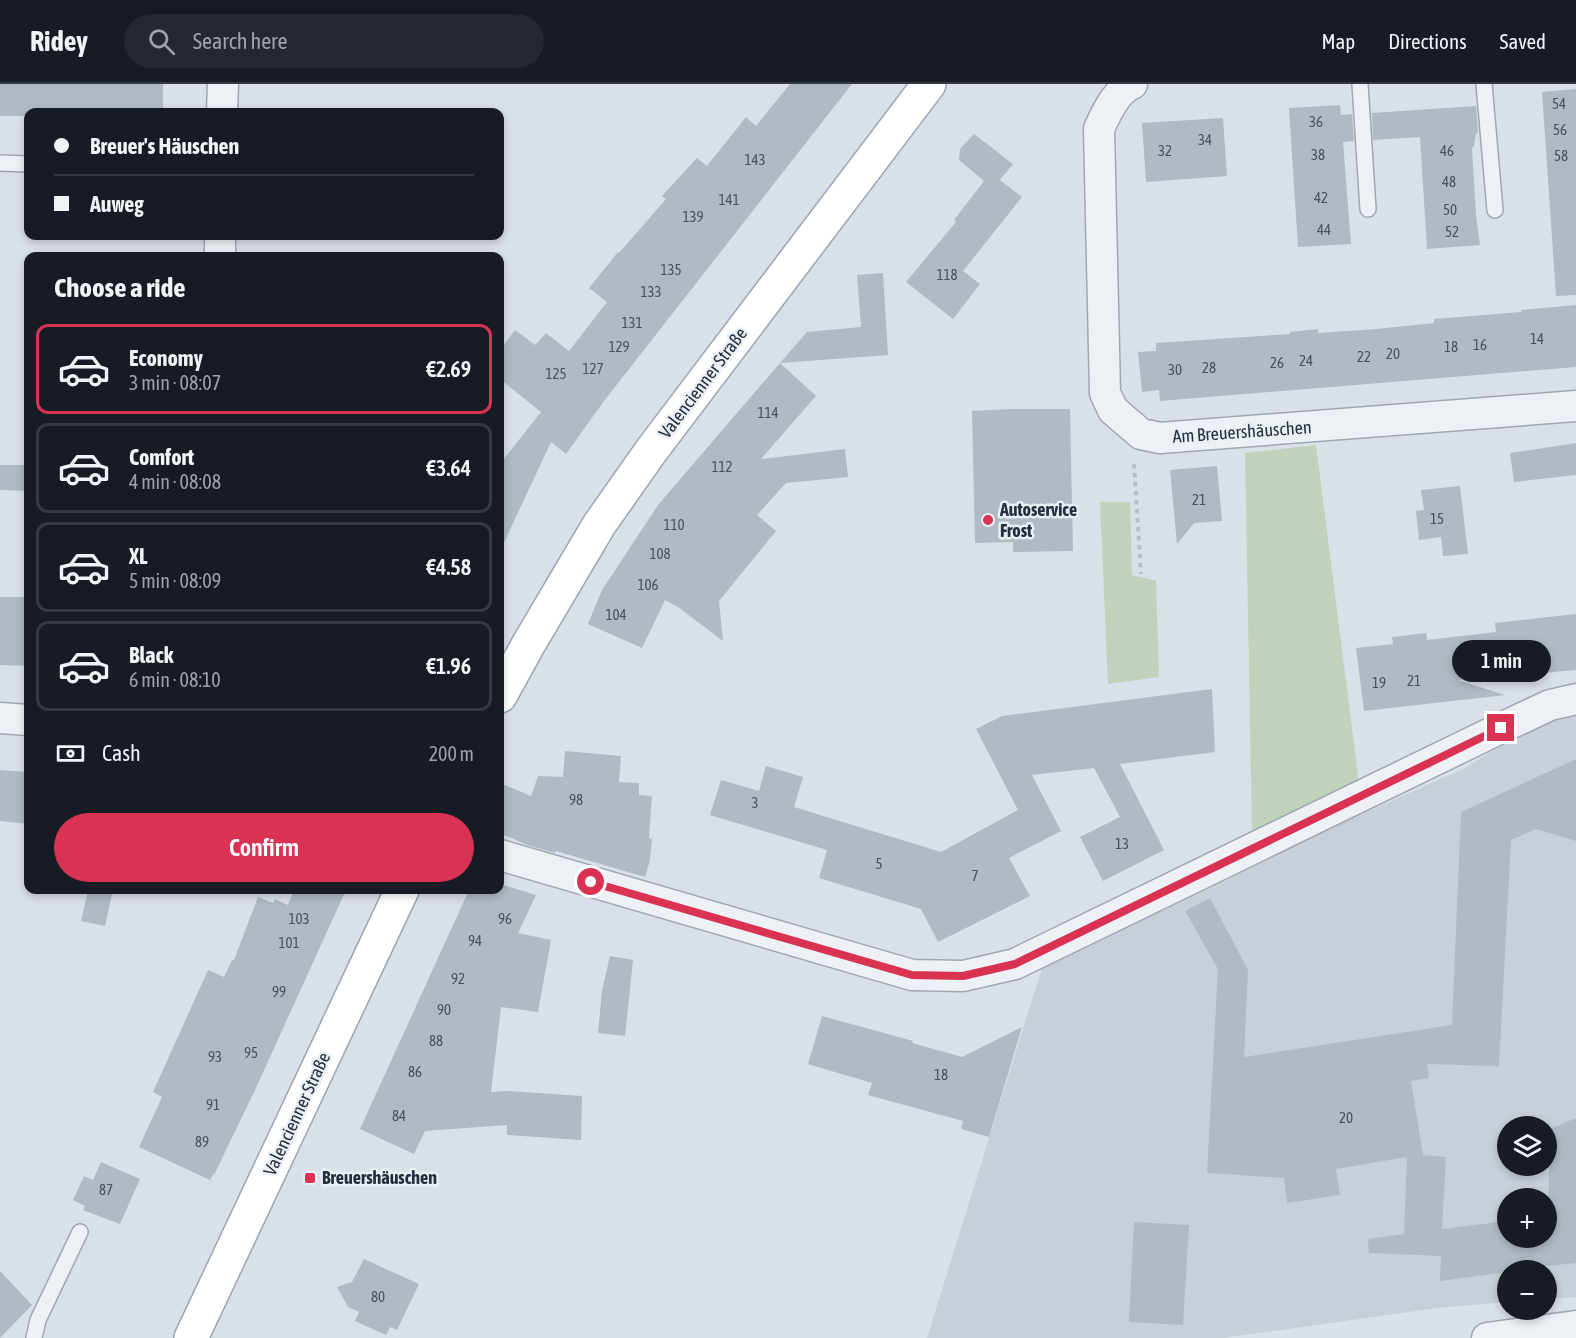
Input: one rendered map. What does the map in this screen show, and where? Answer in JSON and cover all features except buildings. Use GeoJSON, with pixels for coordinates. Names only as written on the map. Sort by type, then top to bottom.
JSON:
{"type":"FeatureCollection","features":[{"type":"Feature","properties":{"kind":"main road","name":"Valencienner Straße"},"geometry":{"type":"LineString","coordinates":[[504,689],[599,525],[651,451],[929,84]]}},
{"type":"Feature","properties":{"kind":"main road","name":"Valencienner Straße"},"geometry":{"type":"LineString","coordinates":[[192,1337],[400,894]]}},
{"type":"Feature","properties":{"kind":"street"},"geometry":{"type":"LineString","coordinates":[[222,108],[223,84]]}},
{"type":"Feature","properties":{"kind":"street"},"geometry":{"type":"LineString","coordinates":[[1132,84],[1127,86],[1109,108],[1099,129],[1105,393],[1113,410],[1141,434]]}},
{"type":"Feature","properties":{"kind":"street","name":"Am Breuershäuschen"},"geometry":{"type":"LineString","coordinates":[[1141,434],[1160,438],[1576,406]]}},
{"type":"Feature","properties":{"kind":"street"},"geometry":{"type":"LineString","coordinates":[[504,856],[912,975],[963,976],[1015,964],[1521,718],[1550,705],[1576,699]]}},
{"type":"Feature","properties":{"kind":"street"},"geometry":{"type":"LineString","coordinates":[[0,717],[24,720]]}},
{"type":"Feature","properties":{"kind":"street"},"geometry":{"type":"LineString","coordinates":[[1486,1338],[1576,1326]]}},
{"type":"Feature","properties":{"kind":"lane"},"geometry":{"type":"LineString","coordinates":[[1360,84],[1368,209]]}},
{"type":"Feature","properties":{"kind":"lane"},"geometry":{"type":"LineString","coordinates":[[1484,84],[1496,210]]}},
{"type":"Feature","properties":{"kind":"lane"},"geometry":{"type":"LineString","coordinates":[[0,163],[24,164]]}},
{"type":"Feature","properties":{"kind":"lane"},"geometry":{"type":"LineString","coordinates":[[34,1338],[38,1320],[80,1232]]}},
{"type":"Feature","properties":{"kind":"path"},"geometry":{"type":"LineString","coordinates":[[1141,434],[1134,462],[1141,574]]}},
{"type":"Feature","properties":{"kind":"shaded area"},"geometry":{"type":"Polygon","coordinates":[[[1576,711],[1576,1297],[1557,1298],[1557,1260],[1497,1260],[1497,1303],[1437,1308],[1223,1338],[927,1338],[1046,955],[1463,769],[1542,721],[1576,711]]]}},
{"type":"Feature","properties":{"kind":"green space"},"geometry":{"type":"Polygon","coordinates":[[[1316,445],[1359,783],[1252,834],[1245,453],[1316,445]]]}},
{"type":"Feature","properties":{"kind":"green space"},"geometry":{"type":"Polygon","coordinates":[[[1100,502],[1130,502],[1132,575],[1156,581],[1159,677],[1108,684],[1100,502]]]}},
{"type":"Feature","properties":{"kind":"place","name":"Autoservice Frost"},"geometry":{"type":"Point","coordinates":[988,520]}},
{"type":"Feature","properties":{"kind":"place","name":"Breuershäuschen"},"geometry":{"type":"Point","coordinates":[310,1178]}},
{"type":"Feature","properties":{"kind":"route"},"geometry":{"type":"LineString","coordinates":[[591,882],[912,975],[963,976],[1015,964],[1501,728]]}}]}
